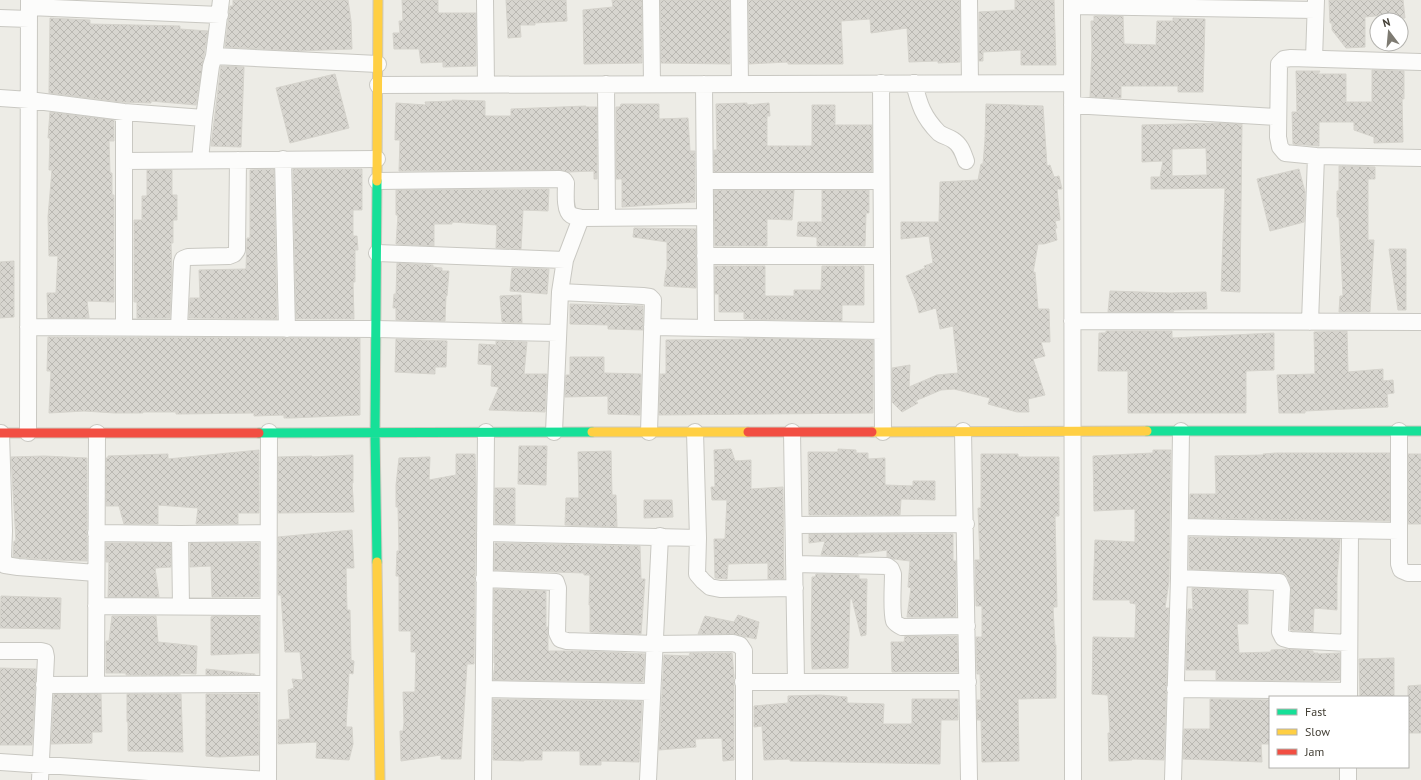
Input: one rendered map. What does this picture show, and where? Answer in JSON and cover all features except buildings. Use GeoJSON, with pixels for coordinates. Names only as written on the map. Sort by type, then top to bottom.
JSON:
{"type":"FeatureCollection","features":[{"type":"Feature","properties":{"kind":"street"},"geometry":{"type":"LineString","coordinates":[[378,0],[375,433],[380,780]]}},
{"type":"Feature","properties":{"kind":"street"},"geometry":{"type":"LineString","coordinates":[[485,0],[486,84]]}},
{"type":"Feature","properties":{"kind":"street"},"geometry":{"type":"LineString","coordinates":[[651,0],[652,84]]}},
{"type":"Feature","properties":{"kind":"street"},"geometry":{"type":"LineString","coordinates":[[739,0],[740,84]]}},
{"type":"Feature","properties":{"kind":"street"},"geometry":{"type":"LineString","coordinates":[[969,0],[970,83]]}},
{"type":"Feature","properties":{"kind":"street"},"geometry":{"type":"LineString","coordinates":[[1073,780],[1072,3],[1316,5],[1314,58]]}},
{"type":"Feature","properties":{"kind":"street"},"geometry":{"type":"LineString","coordinates":[[0,18],[29,9],[186,6],[221,7],[214,56],[210,70],[200,160]]}},
{"type":"Feature","properties":{"kind":"street"},"geometry":{"type":"LineString","coordinates":[[28,433],[29,9]]}},
{"type":"Feature","properties":{"kind":"street"},"geometry":{"type":"LineString","coordinates":[[214,56],[378,64]]}},
{"type":"Feature","properties":{"kind":"street"},"geometry":{"type":"LineString","coordinates":[[1421,62],[1314,58],[1284,59],[1279,64],[1278,117],[1279,142],[1280,147],[1285,154],[1421,158]]}},
{"type":"Feature","properties":{"kind":"street"},"geometry":{"type":"LineString","coordinates":[[881,83],[883,432]]}},
{"type":"Feature","properties":{"kind":"street"},"geometry":{"type":"LineString","coordinates":[[914,83],[919,104],[924,116],[940,134],[954,141],[962,149],[966,161]]}},
{"type":"Feature","properties":{"kind":"street"},"geometry":{"type":"LineString","coordinates":[[378,85],[1072,83]]}},
{"type":"Feature","properties":{"kind":"street"},"geometry":{"type":"LineString","coordinates":[[606,84],[607,217]]}},
{"type":"Feature","properties":{"kind":"street"},"geometry":{"type":"LineString","coordinates":[[704,84],[706,328]]}},
{"type":"Feature","properties":{"kind":"street"},"geometry":{"type":"LineString","coordinates":[[0,98],[29,100],[124,112],[204,118]]}},
{"type":"Feature","properties":{"kind":"street"},"geometry":{"type":"LineString","coordinates":[[1072,105],[1278,117]]}},
{"type":"Feature","properties":{"kind":"street"},"geometry":{"type":"LineString","coordinates":[[124,112],[124,328]]}},
{"type":"Feature","properties":{"kind":"street"},"geometry":{"type":"LineString","coordinates":[[1310,322],[1316,156]]}},
{"type":"Feature","properties":{"kind":"street"},"geometry":{"type":"LineString","coordinates":[[283,159],[287,328]]}},
{"type":"Feature","properties":{"kind":"street"},"geometry":{"type":"LineString","coordinates":[[124,161],[377,159]]}},
{"type":"Feature","properties":{"kind":"street"},"geometry":{"type":"LineString","coordinates":[[179,328],[183,259],[188,257],[229,256],[234,254],[237,250],[238,160]]}},
{"type":"Feature","properties":{"kind":"street"},"geometry":{"type":"LineString","coordinates":[[377,181],[564,180],[566,183],[567,208],[569,214],[581,218],[705,217]]}},
{"type":"Feature","properties":{"kind":"street"},"geometry":{"type":"LineString","coordinates":[[705,182],[882,181]]}},
{"type":"Feature","properties":{"kind":"street"},"geometry":{"type":"LineString","coordinates":[[554,432],[560,292],[565,260],[581,218]]}},
{"type":"Feature","properties":{"kind":"street"},"geometry":{"type":"LineString","coordinates":[[377,254],[565,260]]}},
{"type":"Feature","properties":{"kind":"street"},"geometry":{"type":"LineString","coordinates":[[705,256],[882,256]]}},
{"type":"Feature","properties":{"kind":"street"},"geometry":{"type":"LineString","coordinates":[[560,292],[644,296],[650,297],[653,300],[649,432]]}},
{"type":"Feature","properties":{"kind":"street"},"geometry":{"type":"LineString","coordinates":[[1072,321],[1421,322]]}},
{"type":"Feature","properties":{"kind":"street"},"geometry":{"type":"LineString","coordinates":[[28,327],[376,329],[558,333]]}},
{"type":"Feature","properties":{"kind":"street"},"geometry":{"type":"LineString","coordinates":[[652,327],[882,332]]}},
{"type":"Feature","properties":{"kind":"street"},"geometry":{"type":"LineString","coordinates":[[963,431],[970,780]]}},
{"type":"Feature","properties":{"kind":"street"},"geometry":{"type":"LineString","coordinates":[[1173,780],[1180,527],[1181,431]]}},
{"type":"Feature","properties":{"kind":"street"},"geometry":{"type":"LineString","coordinates":[[1399,431],[1399,564],[1401,570],[1408,573],[1421,573]]}},
{"type":"Feature","properties":{"kind":"street"},"geometry":{"type":"LineString","coordinates":[[96,572],[5,565],[3,557],[2,531],[1,433],[1421,431]]}},
{"type":"Feature","properties":{"kind":"street"},"geometry":{"type":"LineString","coordinates":[[0,762],[40,773],[268,780],[269,432]]}},
{"type":"Feature","properties":{"kind":"street"},"geometry":{"type":"LineString","coordinates":[[483,780],[486,432]]}},
{"type":"Feature","properties":{"kind":"street"},"geometry":{"type":"LineString","coordinates":[[695,432],[698,538],[697,574],[710,587],[720,589],[794,588]]}},
{"type":"Feature","properties":{"kind":"street"},"geometry":{"type":"LineString","coordinates":[[792,432],[796,682]]}},
{"type":"Feature","properties":{"kind":"street"},"geometry":{"type":"LineString","coordinates":[[96,684],[97,433]]}},
{"type":"Feature","properties":{"kind":"street"},"geometry":{"type":"LineString","coordinates":[[794,525],[966,524]]}},
{"type":"Feature","properties":{"kind":"street"},"geometry":{"type":"LineString","coordinates":[[1180,527],[1399,531]]}},
{"type":"Feature","properties":{"kind":"street"},"geometry":{"type":"LineString","coordinates":[[1175,690],[1349,694],[1350,531]]}},
{"type":"Feature","properties":{"kind":"street"},"geometry":{"type":"LineString","coordinates":[[96,533],[268,533]]}},
{"type":"Feature","properties":{"kind":"street"},"geometry":{"type":"LineString","coordinates":[[485,533],[698,538]]}},
{"type":"Feature","properties":{"kind":"street"},"geometry":{"type":"LineString","coordinates":[[180,534],[180,607]]}},
{"type":"Feature","properties":{"kind":"street"},"geometry":{"type":"LineString","coordinates":[[648,780],[656,644],[660,536]]}},
{"type":"Feature","properties":{"kind":"street"},"geometry":{"type":"LineString","coordinates":[[794,564],[887,566],[891,569],[893,574],[893,613],[894,620],[897,624],[902,627],[967,626]]}},
{"type":"Feature","properties":{"kind":"street"},"geometry":{"type":"LineString","coordinates":[[1178,578],[1279,582],[1282,589],[1280,632],[1283,638],[1290,640],[1349,643]]}},
{"type":"Feature","properties":{"kind":"street"},"geometry":{"type":"LineString","coordinates":[[484,579],[556,582],[558,588],[557,633],[560,639],[566,641],[656,644],[733,643],[740,645],[744,651],[744,780]]}},
{"type":"Feature","properties":{"kind":"street"},"geometry":{"type":"LineString","coordinates":[[96,606],[268,607]]}},
{"type":"Feature","properties":{"kind":"street"},"geometry":{"type":"LineString","coordinates":[[0,650],[41,650],[44,652],[46,657],[40,773]]}},
{"type":"Feature","properties":{"kind":"street"},"geometry":{"type":"LineString","coordinates":[[743,682],[968,682]]}},
{"type":"Feature","properties":{"kind":"street"},"geometry":{"type":"LineString","coordinates":[[44,685],[268,684]]}},
{"type":"Feature","properties":{"kind":"street"},"geometry":{"type":"LineString","coordinates":[[484,688],[652,692]]}},
{"type":"Feature","properties":{"kind":"street"},"geometry":{"type":"LineString","coordinates":[[1348,768],[1348,780]]}},
{"type":"Feature","properties":{"kind":"traffic: fast"},"geometry":{"type":"LineString","coordinates":[[377,181],[375,433],[377,562]]}},
{"type":"Feature","properties":{"kind":"traffic: fast"},"geometry":{"type":"LineString","coordinates":[[1147,431],[1421,431]]}},
{"type":"Feature","properties":{"kind":"traffic: fast"},"geometry":{"type":"LineString","coordinates":[[259,433],[592,432]]}},
{"type":"Feature","properties":{"kind":"traffic: slow"},"geometry":{"type":"LineString","coordinates":[[377,181],[378,0]]}},
{"type":"Feature","properties":{"kind":"traffic: slow"},"geometry":{"type":"LineString","coordinates":[[872,432],[1147,431]]}},
{"type":"Feature","properties":{"kind":"traffic: slow"},"geometry":{"type":"LineString","coordinates":[[592,432],[748,432]]}},
{"type":"Feature","properties":{"kind":"traffic: slow"},"geometry":{"type":"LineString","coordinates":[[377,562],[380,780]]}},
{"type":"Feature","properties":{"kind":"traffic: jam"},"geometry":{"type":"LineString","coordinates":[[748,432],[872,432]]}},
{"type":"Feature","properties":{"kind":"traffic: jam"},"geometry":{"type":"LineString","coordinates":[[0,433],[259,433]]}}]}
